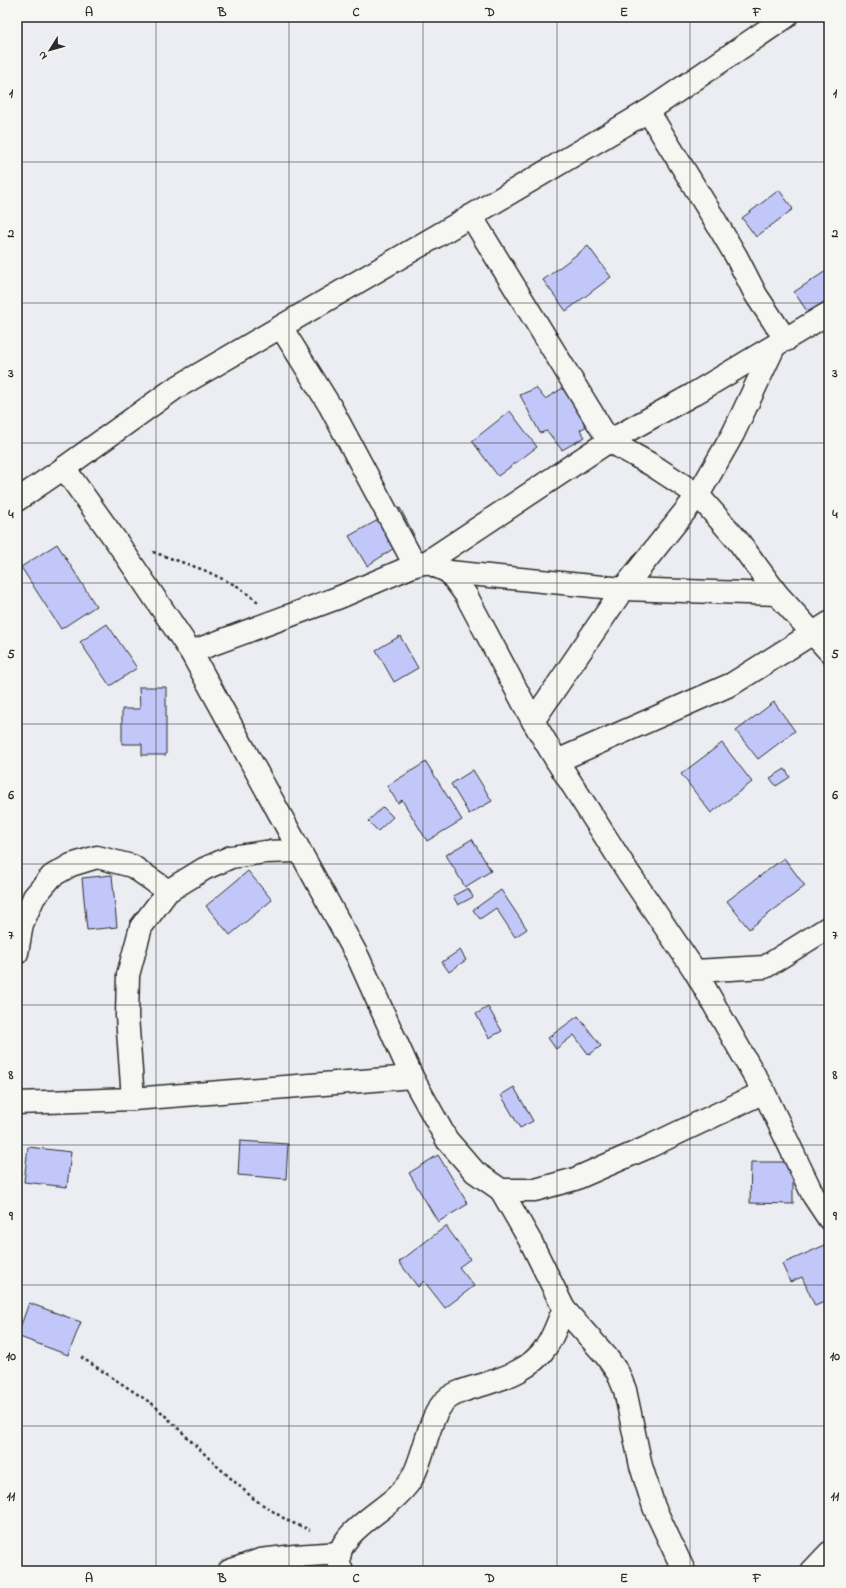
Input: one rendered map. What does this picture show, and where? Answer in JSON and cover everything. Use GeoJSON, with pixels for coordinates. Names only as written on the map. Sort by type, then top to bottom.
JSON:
{"type":"FeatureCollection","features":[{"type":"Feature","properties":{"kind":"street"},"geometry":{"type":"LineString","coordinates":[[17,500],[174,389],[648,111],[786,17]]}},
{"type":"Feature","properties":{"kind":"street"},"geometry":{"type":"LineString","coordinates":[[648,111],[736,256],[780,343]]}},
{"type":"Feature","properties":{"kind":"street"},"geometry":{"type":"LineString","coordinates":[[471,216],[609,440],[698,495],[740,542],[777,594],[821,628],[829,651]]}},
{"type":"Feature","properties":{"kind":"street"},"geometry":{"type":"LineString","coordinates":[[191,652],[280,620],[421,564],[609,440],[692,395],[780,343],[827,318]]}},
{"type":"Feature","properties":{"kind":"street"},"geometry":{"type":"LineString","coordinates":[[280,326],[330,406],[421,564],[448,572],[623,589],[777,594]]}},
{"type":"Feature","properties":{"kind":"street"},"geometry":{"type":"LineString","coordinates":[[533,721],[623,589],[698,495],[733,434],[780,343]]}},
{"type":"Feature","properties":{"kind":"street"},"geometry":{"type":"LineString","coordinates":[[64,468],[117,542],[191,652],[358,958],[412,1077],[447,1140],[475,1172],[501,1190],[532,1244],[564,1309],[606,1356],[618,1373],[626,1390],[641,1466],[654,1507],[684,1571]]}},
{"type":"Feature","properties":{"kind":"street"},"geometry":{"type":"LineString","coordinates":[[448,572],[466,595],[533,721],[557,761],[628,872],[695,971],[764,1092],[813,1195],[829,1219]]}},
{"type":"Feature","properties":{"kind":"street"},"geometry":{"type":"LineString","coordinates":[[557,761],[732,684],[821,628]]}},
{"type":"Feature","properties":{"kind":"street"},"geometry":{"type":"LineString","coordinates":[[132,1099],[127,1016],[128,975],[141,927],[168,892],[204,869],[231,857],[265,852],[299,851]]}},
{"type":"Feature","properties":{"kind":"street"},"geometry":{"type":"LineString","coordinates":[[17,953],[22,924],[34,896],[52,876],[71,865],[96,857],[132,866],[168,892]]}},
{"type":"Feature","properties":{"kind":"street"},"geometry":{"type":"LineString","coordinates":[[695,971],[765,967],[829,927]]}},
{"type":"Feature","properties":{"kind":"street"},"geometry":{"type":"LineString","coordinates":[[17,1103],[132,1099],[412,1077]]}},
{"type":"Feature","properties":{"kind":"street"},"geometry":{"type":"LineString","coordinates":[[501,1190],[534,1190],[575,1179],[646,1148],[764,1092]]}},
{"type":"Feature","properties":{"kind":"street"},"geometry":{"type":"LineString","coordinates":[[229,1571],[260,1560],[295,1556],[342,1555],[361,1524],[396,1496],[412,1478],[421,1458],[434,1417],[446,1400],[464,1390],[504,1378],[527,1367],[546,1348],[564,1309]]}},
{"type":"Feature","properties":{"kind":"street"},"geometry":{"type":"LineString","coordinates":[[812,1571],[829,1553]]}},
{"type":"Feature","properties":{"kind":"path"},"geometry":{"type":"LineString","coordinates":[[117,542],[163,555],[204,570],[238,587],[280,620]]}},
{"type":"Feature","properties":{"kind":"path"},"geometry":{"type":"LineString","coordinates":[[81,1357],[154,1405],[217,1466],[254,1499],[288,1521],[314,1532],[342,1555]]}},
{"type":"Feature","properties":{"kind":"building"},"geometry":{"type":"Polygon","coordinates":[[[779,190],[793,209],[756,237],[742,218],[779,190]]]}},
{"type":"Feature","properties":{"kind":"building"},"geometry":{"type":"Polygon","coordinates":[[[588,246],[611,277],[566,311],[543,280],[588,246]]]}},
{"type":"Feature","properties":{"kind":"building"},"geometry":{"type":"Polygon","coordinates":[[[829,269],[829,310],[813,320],[794,292],[829,269]]]}},
{"type":"Feature","properties":{"kind":"building"},"geometry":{"type":"Polygon","coordinates":[[[579,378],[604,416],[580,430],[585,437],[562,450],[547,431],[540,433],[520,395],[536,388],[545,399],[579,378]]]}},
{"type":"Feature","properties":{"kind":"building"},"geometry":{"type":"Polygon","coordinates":[[[510,411],[537,447],[498,476],[472,441],[510,411]]]}},
{"type":"Feature","properties":{"kind":"building"},"geometry":{"type":"Polygon","coordinates":[[[400,508],[414,535],[367,566],[349,536],[400,508]]]}},
{"type":"Feature","properties":{"kind":"building"},"geometry":{"type":"Polygon","coordinates":[[[57,544],[96,606],[61,629],[21,567],[57,544]]]}},
{"type":"Feature","properties":{"kind":"building"},"geometry":{"type":"Polygon","coordinates":[[[107,624],[137,668],[110,686],[80,642],[107,624]]]}},
{"type":"Feature","properties":{"kind":"building"},"geometry":{"type":"Polygon","coordinates":[[[400,636],[418,668],[394,682],[376,650],[400,636]]]}},
{"type":"Feature","properties":{"kind":"building"},"geometry":{"type":"Polygon","coordinates":[[[139,687],[166,687],[166,755],[142,755],[142,744],[122,744],[122,709],[140,709],[139,687]]]}},
{"type":"Feature","properties":{"kind":"building"},"geometry":{"type":"Polygon","coordinates":[[[774,702],[795,731],[758,759],[736,731],[774,702]]]}},
{"type":"Feature","properties":{"kind":"building"},"geometry":{"type":"Polygon","coordinates":[[[722,743],[752,782],[711,813],[681,774],[722,743]]]}},
{"type":"Feature","properties":{"kind":"building"},"geometry":{"type":"Polygon","coordinates":[[[426,762],[462,820],[427,841],[402,800],[398,803],[387,786],[426,762]]]}},
{"type":"Feature","properties":{"kind":"building"},"geometry":{"type":"Polygon","coordinates":[[[785,769],[790,777],[776,786],[770,778],[785,769]]]}},
{"type":"Feature","properties":{"kind":"building"},"geometry":{"type":"Polygon","coordinates":[[[473,770],[492,801],[469,814],[451,784],[473,770]]]}},
{"type":"Feature","properties":{"kind":"building"},"geometry":{"type":"Polygon","coordinates":[[[383,807],[393,817],[378,831],[368,821],[383,807]]]}},
{"type":"Feature","properties":{"kind":"building"},"geometry":{"type":"Polygon","coordinates":[[[472,839],[491,871],[465,887],[446,855],[472,839]]]}},
{"type":"Feature","properties":{"kind":"building"},"geometry":{"type":"Polygon","coordinates":[[[784,858],[805,886],[749,929],[727,901],[784,858]]]}},
{"type":"Feature","properties":{"kind":"building"},"geometry":{"type":"Polygon","coordinates":[[[248,871],[272,900],[230,935],[206,906],[248,871]]]}},
{"type":"Feature","properties":{"kind":"building"},"geometry":{"type":"Polygon","coordinates":[[[112,875],[117,927],[87,930],[82,878],[112,875]]]}},
{"type":"Feature","properties":{"kind":"building"},"geometry":{"type":"Polygon","coordinates":[[[468,888],[473,897],[458,905],[453,896],[468,888]]]}},
{"type":"Feature","properties":{"kind":"building"},"geometry":{"type":"Polygon","coordinates":[[[501,890],[527,929],[515,937],[496,908],[480,919],[473,910],[501,890]]]}},
{"type":"Feature","properties":{"kind":"building"},"geometry":{"type":"Polygon","coordinates":[[[460,950],[466,960],[449,972],[442,962],[460,950]]]}},
{"type":"Feature","properties":{"kind":"building"},"geometry":{"type":"Polygon","coordinates":[[[488,1007],[502,1031],[489,1038],[476,1014],[488,1007]]]}},
{"type":"Feature","properties":{"kind":"building"},"geometry":{"type":"Polygon","coordinates":[[[578,1016],[601,1046],[589,1055],[574,1035],[556,1049],[548,1038],[578,1016]]]}},
{"type":"Feature","properties":{"kind":"building"},"geometry":{"type":"Polygon","coordinates":[[[514,1087],[533,1121],[520,1128],[501,1095],[514,1087]]]}},
{"type":"Feature","properties":{"kind":"building"},"geometry":{"type":"Polygon","coordinates":[[[240,1141],[288,1144],[286,1179],[238,1175],[240,1141]]]}},
{"type":"Feature","properties":{"kind":"building"},"geometry":{"type":"Polygon","coordinates":[[[28,1147],[71,1152],[67,1187],[24,1182],[28,1147]]]}},
{"type":"Feature","properties":{"kind":"building"},"geometry":{"type":"Polygon","coordinates":[[[438,1155],[468,1204],[438,1222],[409,1173],[438,1155]]]}},
{"type":"Feature","properties":{"kind":"building"},"geometry":{"type":"Polygon","coordinates":[[[751,1162],[793,1162],[793,1204],[750,1203],[751,1162]]]}},
{"type":"Feature","properties":{"kind":"building"},"geometry":{"type":"Polygon","coordinates":[[[446,1226],[470,1259],[459,1267],[474,1286],[445,1308],[424,1281],[418,1287],[399,1262],[446,1226]]]}},
{"type":"Feature","properties":{"kind":"building"},"geometry":{"type":"Polygon","coordinates":[[[825,1245],[829,1253],[829,1300],[815,1306],[802,1277],[790,1282],[782,1264],[825,1245]]]}},
{"type":"Feature","properties":{"kind":"building"},"geometry":{"type":"Polygon","coordinates":[[[29,1303],[81,1322],[68,1355],[17,1336],[29,1303]]]}}]}
